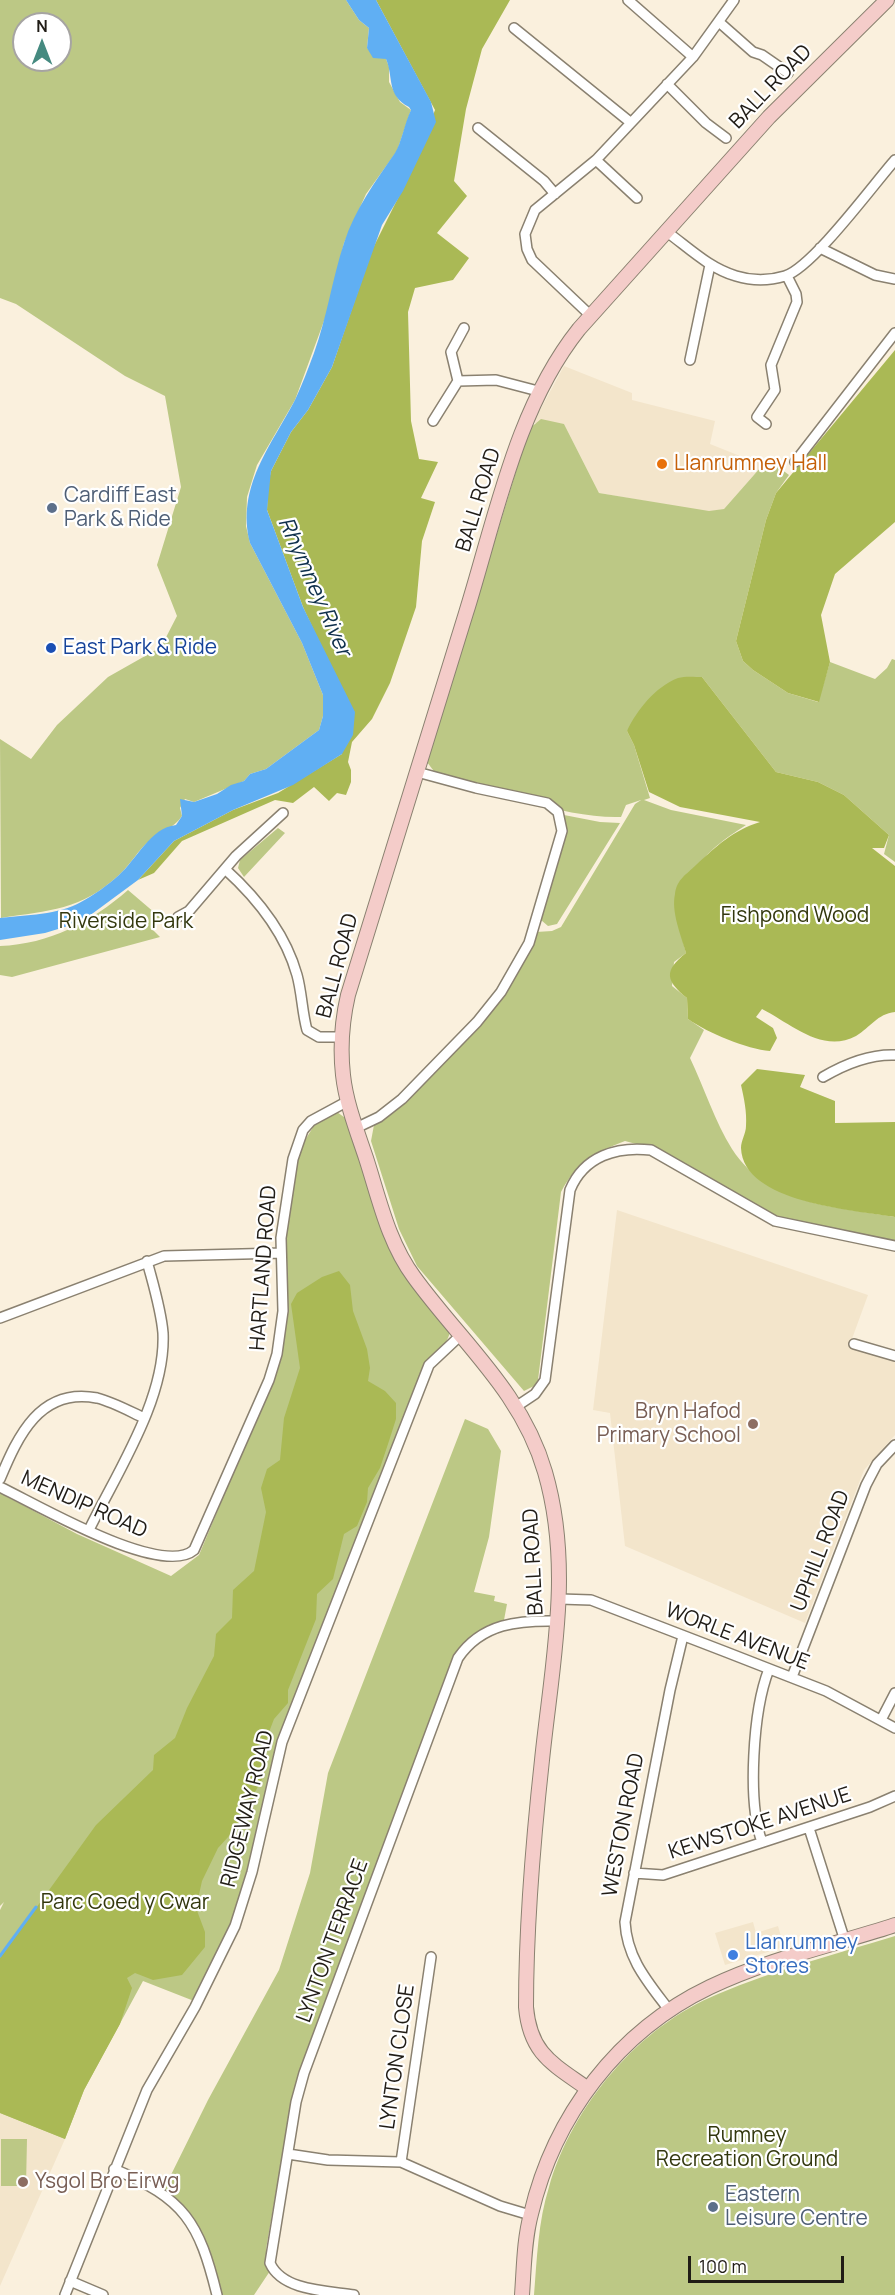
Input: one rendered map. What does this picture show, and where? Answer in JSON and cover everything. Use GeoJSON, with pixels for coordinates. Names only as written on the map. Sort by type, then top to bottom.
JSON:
{"type":"FeatureCollection","features":[{"type":"Feature","properties":{"kind":"street"},"geometry":{"type":"LineString","coordinates":[[628,0],[693,57]]}},
{"type":"Feature","properties":{"kind":"street"},"geometry":{"type":"LineString","coordinates":[[591,316],[542,272],[526,249],[525,234],[530,217],[596,160],[693,57],[734,0]]}},
{"type":"Feature","properties":{"kind":"street","name":"BALL ROAD"},"geometry":{"type":"LineString","coordinates":[[588,2089],[557,2069],[545,2058],[530,2030],[526,2007],[537,1817],[560,1599],[559,1553],[550,1492],[538,1452],[518,1406],[462,1334],[423,1289],[401,1256],[387,1223],[348,1101],[342,1066],[342,1037],[348,995],[518,444],[538,391],[561,352],[591,316],[769,117],[887,0]]}},
{"type":"Feature","properties":{"kind":"street"},"geometry":{"type":"LineString","coordinates":[[719,22],[753,52],[762,55],[788,73]]}},
{"type":"Feature","properties":{"kind":"street"},"geometry":{"type":"LineString","coordinates":[[514,28],[630,122]]}},
{"type":"Feature","properties":{"kind":"street"},"geometry":{"type":"LineString","coordinates":[[667,84],[706,123],[726,138]]}},
{"type":"Feature","properties":{"kind":"street"},"geometry":{"type":"LineString","coordinates":[[478,128],[544,181],[555,194]]}},
{"type":"Feature","properties":{"kind":"street"},"geometry":{"type":"LineString","coordinates":[[596,160],[637,198]]}},
{"type":"Feature","properties":{"kind":"street"},"geometry":{"type":"LineString","coordinates":[[667,232],[710,265],[735,276],[759,281],[787,276],[803,265],[820,248],[895,160]]}},
{"type":"Feature","properties":{"kind":"street"},"geometry":{"type":"LineString","coordinates":[[820,248],[875,275],[895,279]]}},
{"type":"Feature","properties":{"kind":"street"},"geometry":{"type":"LineString","coordinates":[[690,360],[710,265]]}},
{"type":"Feature","properties":{"kind":"street"},"geometry":{"type":"LineString","coordinates":[[766,424],[757,417],[775,390],[771,365],[797,302],[796,294],[787,276]]}},
{"type":"Feature","properties":{"kind":"street"},"geometry":{"type":"LineString","coordinates":[[433,421],[458,381],[451,352],[453,343],[464,328]]}},
{"type":"Feature","properties":{"kind":"street"},"geometry":{"type":"LineString","coordinates":[[795,462],[895,333]]}},
{"type":"Feature","properties":{"kind":"street"},"geometry":{"type":"LineString","coordinates":[[458,381],[496,380],[538,391]]}},
{"type":"Feature","properties":{"kind":"street"},"geometry":{"type":"LineString","coordinates":[[356,1128],[379,1117],[402,1099],[477,1022],[501,992],[529,943],[562,831],[560,815],[547,803],[417,772]]}},
{"type":"Feature","properties":{"kind":"street"},"geometry":{"type":"LineString","coordinates":[[178,917],[189,911],[236,856],[283,813]]}},
{"type":"Feature","properties":{"kind":"street"},"geometry":{"type":"LineString","coordinates":[[225,869],[261,906],[288,949],[302,994],[307,1030],[319,1037],[342,1037]]}},
{"type":"Feature","properties":{"kind":"street"},"geometry":{"type":"LineString","coordinates":[[824,1077],[844,1065],[864,1059],[895,1055]]}},
{"type":"Feature","properties":{"kind":"street","name":"HARTLAND ROAD"},"geometry":{"type":"LineString","coordinates":[[190,1554],[197,1546],[273,1368],[283,1311],[281,1253],[285,1198],[298,1142],[311,1121],[348,1101]]}},
{"type":"Feature","properties":{"kind":"street"},"geometry":{"type":"LineString","coordinates":[[518,1406],[540,1390],[545,1380],[570,1190],[579,1173],[606,1153],[629,1149],[651,1150],[775,1221],[895,1246]]}},
{"type":"Feature","properties":{"kind":"street"},"geometry":{"type":"LineString","coordinates":[[0,1318],[147,1261],[178,1254],[281,1253]]}},
{"type":"Feature","properties":{"kind":"street"},"geometry":{"type":"LineString","coordinates":[[89,1530],[156,1392],[163,1344],[162,1324],[147,1261]]}},
{"type":"Feature","properties":{"kind":"street","name":"RIDGEWAY ROAD"},"geometry":{"type":"LineString","coordinates":[[65,2295],[147,2090],[195,2007],[235,1926],[252,1872],[269,1791],[290,1720],[429,1365],[462,1334]]}},
{"type":"Feature","properties":{"kind":"street"},"geometry":{"type":"LineString","coordinates":[[854,1344],[895,1356]]}},
{"type":"Feature","properties":{"kind":"street"},"geometry":{"type":"LineString","coordinates":[[0,1479],[21,1433],[33,1417],[53,1404],[75,1398],[95,1398],[144,1418]]}},
{"type":"Feature","properties":{"kind":"street","name":"UPHILL ROAD"},"geometry":{"type":"LineString","coordinates":[[792,1677],[866,1485],[878,1464],[895,1445]]}},
{"type":"Feature","properties":{"kind":"street","name":"MENDIP ROAD"},"geometry":{"type":"LineString","coordinates":[[0,1487],[138,1552],[178,1556],[190,1554]]}},
{"type":"Feature","properties":{"kind":"street","name":"WORLE AVENUE"},"geometry":{"type":"LineString","coordinates":[[560,1599],[591,1600],[792,1677],[836,1695],[895,1728]]}},
{"type":"Feature","properties":{"kind":"street","name":"LYNTON TERRACE"},"geometry":{"type":"LineString","coordinates":[[354,2295],[289,2282],[277,2274],[269,2256],[304,2073],[454,1666],[469,1644],[491,1629],[521,1622],[558,1621]]}},
{"type":"Feature","properties":{"kind":"street","name":"WESTON ROAD"},"geometry":{"type":"LineString","coordinates":[[669,2010],[633,1961],[627,1943],[625,1914],[677,1655],[683,1636]]}},
{"type":"Feature","properties":{"kind":"street"},"geometry":{"type":"LineString","coordinates":[[762,1842],[755,1819],[754,1801],[758,1703],[769,1669]]}},
{"type":"Feature","properties":{"kind":"street"},"geometry":{"type":"LineString","coordinates":[[881,1720],[895,1693]]}},
{"type":"Feature","properties":{"kind":"street","name":"KEWSTOKE AVENUE"},"geometry":{"type":"LineString","coordinates":[[634,1874],[663,1875],[809,1828],[895,1796]]}},
{"type":"Feature","properties":{"kind":"street"},"geometry":{"type":"LineString","coordinates":[[809,1828],[845,1941]]}},
{"type":"Feature","properties":{"kind":"street"},"geometry":{"type":"LineString","coordinates":[[522,2295],[530,2215],[550,2155],[588,2089],[618,2052],[669,2010],[733,1977],[895,1925]]}},
{"type":"Feature","properties":{"kind":"street","name":"LYNTON CLOSE"},"geometry":{"type":"LineString","coordinates":[[401,2162],[431,1956]]}},
{"type":"Feature","properties":{"kind":"street"},"geometry":{"type":"LineString","coordinates":[[288,2154],[328,2160],[401,2162],[500,2206],[530,2215]]}},
{"type":"Feature","properties":{"kind":"street"},"geometry":{"type":"LineString","coordinates":[[114,2169],[160,2191],[188,2217],[204,2248],[217,2295]]}},
{"type":"Feature","properties":{"kind":"street"},"geometry":{"type":"LineString","coordinates":[[70,2281],[103,2295]]}},
{"type":"Feature","properties":{"kind":"shaded area"},"geometry":{"type":"Polygon","coordinates":[[[564,366],[632,393],[632,400],[715,421],[710,444],[755,462],[768,459],[724,509],[709,512],[599,493],[564,424],[533,423],[564,366]]]}},
{"type":"Feature","properties":{"kind":"shaded area","name":"Bryn Hafod Primary School"},"geometry":{"type":"Polygon","coordinates":[[[617,1210],[868,1295],[849,1347],[895,1361],[895,1435],[864,1470],[805,1623],[625,1546],[610,1413],[593,1410],[617,1210]]]}},
{"type":"Feature","properties":{"kind":"shaded area"},"geometry":{"type":"Polygon","coordinates":[[[753,1922],[756,1933],[778,1926],[784,1947],[725,1965],[715,1933],[753,1922]]]}},
{"type":"Feature","properties":{"kind":"shaded area","name":"Ysgol Bro Eirwg"},"geometry":{"type":"Polygon","coordinates":[[[0,2113],[65,2139],[0,2286],[0,2113]]]}},
{"type":"Feature","properties":{"kind":"green space"},"geometry":{"type":"Polygon","coordinates":[[[0,0],[346,0],[359,20],[369,28],[367,48],[386,59],[389,67],[389,82],[400,102],[411,110],[397,151],[366,194],[344,243],[328,310],[295,400],[257,465],[247,497],[246,526],[250,543],[302,643],[323,695],[323,716],[319,730],[266,769],[250,774],[244,781],[194,802],[185,799],[180,808],[182,816],[171,827],[150,840],[119,875],[91,896],[64,907],[1,918],[0,739],[31,759],[57,725],[108,677],[161,647],[177,616],[157,565],[181,487],[165,396],[125,376],[16,304],[0,298],[0,0]]]}},
{"type":"Feature","properties":{"kind":"green space"},"geometry":{"type":"Polygon","coordinates":[[[376,0],[510,0],[482,49],[466,109],[454,181],[467,196],[437,233],[469,258],[453,280],[415,288],[408,312],[411,421],[419,459],[438,462],[421,498],[435,502],[422,541],[416,607],[390,683],[372,719],[352,742],[348,762],[351,782],[346,795],[337,793],[329,801],[314,787],[293,803],[275,800],[182,841],[154,873],[138,880],[174,841],[233,810],[278,793],[342,754],[322,648],[303,607],[267,510],[268,485],[271,471],[291,432],[308,410],[332,367],[372,250],[415,164],[435,110],[376,0]]]}},
{"type":"Feature","properties":{"kind":"green space"},"geometry":{"type":"Polygon","coordinates":[[[895,350],[895,522],[835,574],[821,615],[830,662],[819,702],[788,693],[753,670],[743,661],[736,641],[766,520],[776,493],[895,350]]]}},
{"type":"Feature","properties":{"kind":"green space"},"geometry":{"type":"Polygon","coordinates":[[[541,419],[564,424],[599,493],[709,511],[724,509],[768,459],[789,475],[776,493],[766,520],[736,641],[743,661],[788,693],[818,702],[830,662],[875,679],[887,668],[892,659],[895,660],[895,862],[884,854],[889,835],[844,795],[818,782],[776,772],[702,677],[627,731],[634,745],[650,798],[644,800],[671,810],[746,825],[719,844],[702,861],[675,910],[686,953],[674,962],[672,986],[687,998],[688,1019],[704,1030],[690,1058],[726,1139],[747,1168],[764,1182],[784,1193],[826,1206],[895,1217],[895,1242],[791,1223],[760,1211],[663,1154],[625,1141],[587,1159],[574,1172],[561,1192],[538,1380],[534,1386],[524,1391],[417,1266],[399,1229],[371,1141],[374,1125],[418,1088],[473,1034],[504,994],[525,960],[536,932],[552,931],[561,927],[635,804],[641,800],[626,805],[621,817],[576,813],[528,802],[436,774],[427,762],[529,429],[541,419]]]}},
{"type":"Feature","properties":{"kind":"green space","name":"Fishpond Wood"},"geometry":{"type":"Polygon","coordinates":[[[702,677],[776,772],[818,782],[844,795],[889,835],[884,848],[872,848],[895,866],[895,1012],[879,1018],[856,1036],[843,1041],[819,1039],[762,1009],[756,1017],[773,1028],[777,1038],[770,1051],[739,1044],[688,1019],[687,998],[671,981],[670,976],[674,965],[686,953],[674,908],[675,894],[680,881],[726,839],[760,822],[680,807],[649,792],[634,745],[627,731],[641,707],[662,687],[678,678],[702,677]]]}},
{"type":"Feature","properties":{"kind":"green space"},"geometry":{"type":"Polygon","coordinates":[[[564,815],[600,822],[620,823],[557,924],[548,926],[541,920],[541,916],[558,864],[564,837],[564,815]]]}},
{"type":"Feature","properties":{"kind":"green space"},"geometry":{"type":"Polygon","coordinates":[[[278,828],[285,833],[244,877],[238,868],[240,860],[278,828]]]}},
{"type":"Feature","properties":{"kind":"green space","name":"Riverside Park"},"geometry":{"type":"Polygon","coordinates":[[[128,890],[162,919],[152,929],[160,937],[12,977],[0,975],[0,946],[36,941],[69,929],[99,912],[128,890]]]}},
{"type":"Feature","properties":{"kind":"green space"},"geometry":{"type":"Polygon","coordinates":[[[757,1069],[805,1075],[800,1087],[835,1101],[835,1123],[895,1122],[895,1217],[829,1207],[780,1192],[760,1181],[747,1166],[741,1148],[746,1121],[741,1085],[757,1069]]]}},
{"type":"Feature","properties":{"kind":"green space"},"geometry":{"type":"Polygon","coordinates":[[[337,1112],[348,1120],[390,1250],[403,1273],[450,1329],[449,1335],[422,1372],[278,1741],[249,1870],[231,1924],[194,2001],[143,1981],[84,2090],[65,2139],[0,2113],[0,1910],[4,1902],[0,1906],[0,1493],[77,1534],[171,1576],[199,1555],[272,1381],[287,1223],[302,1145],[315,1124],[329,1113],[337,1112]]]}},
{"type":"Feature","properties":{"kind":"green space","name":"Parc Coed y Cwar"},"geometry":{"type":"Polygon","coordinates":[[[339,1271],[350,1285],[353,1311],[367,1349],[370,1368],[368,1381],[385,1391],[396,1403],[396,1419],[380,1468],[368,1488],[367,1502],[357,1526],[344,1534],[333,1579],[317,1594],[316,1619],[288,1690],[288,1703],[274,1719],[266,1740],[265,1774],[255,1792],[250,1813],[218,1848],[202,1881],[196,1908],[205,1932],[205,1947],[182,1975],[153,1980],[135,1973],[127,1978],[132,1988],[120,2024],[84,2090],[65,2139],[0,2113],[0,1958],[96,1825],[153,1770],[154,1755],[175,1738],[187,1708],[214,1656],[216,1634],[232,1618],[233,1590],[254,1571],[266,1512],[261,1488],[267,1469],[280,1460],[284,1418],[300,1368],[291,1304],[297,1293],[322,1277],[339,1271]]]}},
{"type":"Feature","properties":{"kind":"green space"},"geometry":{"type":"Polygon","coordinates":[[[465,1419],[488,1429],[501,1451],[489,1537],[474,1592],[495,1596],[494,1601],[507,1604],[504,1620],[468,1640],[451,1664],[301,2069],[292,2100],[266,2249],[270,2271],[254,2295],[221,2295],[202,2236],[186,2211],[164,2189],[208,2100],[279,1970],[310,1873],[328,1773],[465,1419]]]}},
{"type":"Feature","properties":{"kind":"green space","name":"Rumney Recreation Ground"},"geometry":{"type":"Polygon","coordinates":[[[895,1936],[895,2295],[534,2295],[542,2214],[560,2157],[574,2127],[592,2099],[612,2072],[636,2048],[662,2026],[689,2008],[718,1994],[783,1970],[895,1936]]]}},
{"type":"Feature","properties":{"kind":"green space"},"geometry":{"type":"Polygon","coordinates":[[[1,2139],[27,2139],[26,2186],[1,2186],[1,2139]]]}},
{"type":"Feature","properties":{"kind":"water"},"geometry":{"type":"Polygon","coordinates":[[[346,0],[376,0],[431,102],[436,122],[403,191],[382,225],[332,367],[308,410],[291,432],[271,471],[267,510],[303,607],[355,712],[353,735],[342,754],[293,785],[233,810],[174,841],[138,880],[81,922],[45,933],[0,940],[0,918],[63,910],[96,893],[126,868],[151,838],[167,827],[176,825],[182,816],[180,799],[194,802],[244,781],[250,774],[266,769],[319,730],[323,716],[323,695],[302,643],[250,543],[247,523],[252,485],[258,468],[295,400],[319,339],[349,231],[366,196],[397,149],[411,110],[394,92],[386,59],[373,58],[367,48],[369,28],[359,20],[346,0]]]}},
{"type":"Feature","properties":{"kind":"waterway"},"geometry":{"type":"LineString","coordinates":[[0,1956],[36,1907]]}},
{"type":"Feature","properties":{"kind":"place","name":"Llanrumney Hall"},"geometry":{"type":"Point","coordinates":[662,464]}},
{"type":"Feature","properties":{"kind":"place","name":"Cardiff East Park & Ride"},"geometry":{"type":"Point","coordinates":[52,508]}},
{"type":"Feature","properties":{"kind":"place","name":"East Park & Ride"},"geometry":{"type":"Point","coordinates":[51,648]}},
{"type":"Feature","properties":{"kind":"place","name":"Bryn Hafod Primary School"},"geometry":{"type":"Point","coordinates":[753,1424]}},
{"type":"Feature","properties":{"kind":"place","name":"Llanrumney Stores"},"geometry":{"type":"Point","coordinates":[733,1955]}},
{"type":"Feature","properties":{"kind":"place","name":"Ysgol Bro Eirwg"},"geometry":{"type":"Point","coordinates":[23,2182]}},
{"type":"Feature","properties":{"kind":"place","name":"Eastern Leisure Centre"},"geometry":{"type":"Point","coordinates":[713,2207]}},
{"type":"Feature","properties":{"kind":"water label","name":"Rhymney River"},"geometry":{"type":"Point","coordinates":[314,587]}}]}
